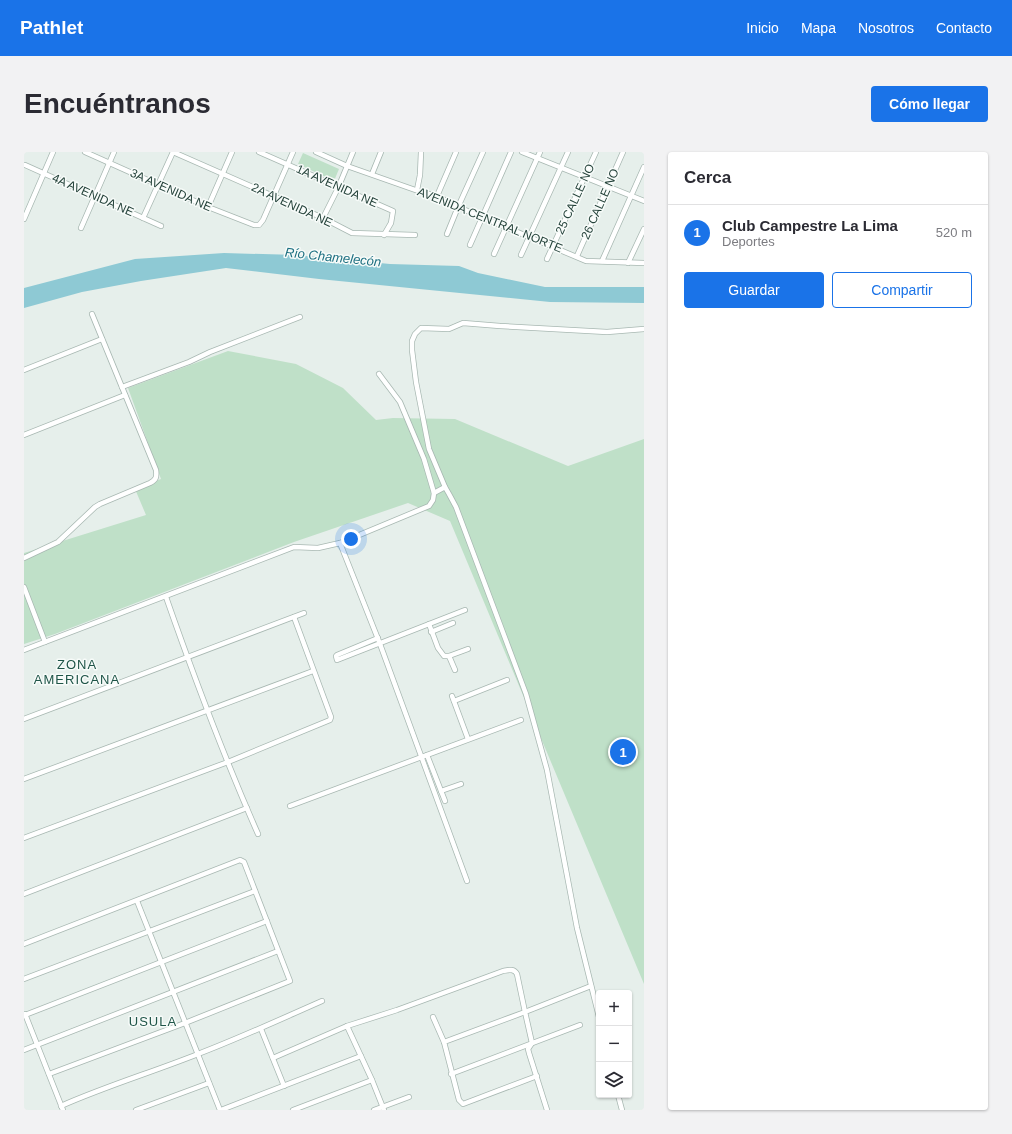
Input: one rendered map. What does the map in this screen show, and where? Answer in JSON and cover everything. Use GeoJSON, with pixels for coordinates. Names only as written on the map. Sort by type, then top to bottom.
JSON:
{"type":"FeatureCollection","features":[{"type":"Feature","properties":{"kind":"street"},"geometry":{"type":"LineString","coordinates":[[24,220],[54,152]]}},
{"type":"Feature","properties":{"kind":"street","name":"3A AVENIDA NE"},"geometry":{"type":"LineString","coordinates":[[85,152],[208,207],[249,223],[259,225],[263,220],[274,196]]}},
{"type":"Feature","properties":{"kind":"street"},"geometry":{"type":"LineString","coordinates":[[81,228],[114,152]]}},
{"type":"Feature","properties":{"kind":"street"},"geometry":{"type":"LineString","coordinates":[[143,218],[173,152]]}},
{"type":"Feature","properties":{"kind":"street","name":"2A AVENIDA NE"},"geometry":{"type":"LineString","coordinates":[[173,152],[323,218],[352,233],[415,235]]}},
{"type":"Feature","properties":{"kind":"street"},"geometry":{"type":"LineString","coordinates":[[208,207],[232,152]]}},
{"type":"Feature","properties":{"kind":"street","name":"1A AVENIDA NE"},"geometry":{"type":"LineString","coordinates":[[259,152],[393,211],[391,223],[384,234]]}},
{"type":"Feature","properties":{"kind":"street"},"geometry":{"type":"LineString","coordinates":[[274,196],[293,152]]}},
{"type":"Feature","properties":{"kind":"street"},"geometry":{"type":"LineString","coordinates":[[323,218],[338,188],[352,152]]}},
{"type":"Feature","properties":{"kind":"street"},"geometry":{"type":"LineString","coordinates":[[372,174],[382,152]]}},
{"type":"Feature","properties":{"kind":"street"},"geometry":{"type":"LineString","coordinates":[[417,190],[420,175],[421,152]]}},
{"type":"Feature","properties":{"kind":"street"},"geometry":{"type":"LineString","coordinates":[[437,196],[456,152]]}},
{"type":"Feature","properties":{"kind":"street"},"geometry":{"type":"LineString","coordinates":[[448,234],[458,207],[483,152]]}},
{"type":"Feature","properties":{"kind":"street"},"geometry":{"type":"LineString","coordinates":[[470,245],[511,152]]}},
{"type":"Feature","properties":{"kind":"street"},"geometry":{"type":"LineString","coordinates":[[522,152],[644,201]]}},
{"type":"Feature","properties":{"kind":"street"},"geometry":{"type":"LineString","coordinates":[[494,254],[540,152]]}},
{"type":"Feature","properties":{"kind":"street"},"geometry":{"type":"LineString","coordinates":[[521,255],[568,152]]}},
{"type":"Feature","properties":{"kind":"street","name":"25 CALLE NO"},"geometry":{"type":"LineString","coordinates":[[547,259],[586,177],[596,152]]}},
{"type":"Feature","properties":{"kind":"street","name":"26 CALLE NO"},"geometry":{"type":"LineString","coordinates":[[577,256],[623,152]]}},
{"type":"Feature","properties":{"kind":"street","name":"AVENIDA CENTRAL NORTE"},"geometry":{"type":"LineString","coordinates":[[320,153],[347,166],[437,196],[506,228],[553,246],[586,261],[644,263]]}},
{"type":"Feature","properties":{"kind":"street","name":"4A AVENIDA NE"},"geometry":{"type":"LineString","coordinates":[[25,165],[161,226]]}},
{"type":"Feature","properties":{"kind":"street"},"geometry":{"type":"LineString","coordinates":[[602,261],[644,167]]}},
{"type":"Feature","properties":{"kind":"street"},"geometry":{"type":"LineString","coordinates":[[24,206],[29,208]]}},
{"type":"Feature","properties":{"kind":"street"},"geometry":{"type":"LineString","coordinates":[[628,263],[644,229]]}},
{"type":"Feature","properties":{"kind":"street"},"geometry":{"type":"LineString","coordinates":[[24,558],[58,542],[95,507],[154,481],[156,476],[156,470],[92,314]]}},
{"type":"Feature","properties":{"kind":"street"},"geometry":{"type":"LineString","coordinates":[[122,387],[189,362],[300,316]]}},
{"type":"Feature","properties":{"kind":"street"},"geometry":{"type":"LineString","coordinates":[[596,1005],[577,928],[547,770],[526,694],[456,507],[445,487],[429,449],[416,382],[412,341],[415,334],[421,328],[449,329],[463,323],[607,332],[644,329]]}},
{"type":"Feature","properties":{"kind":"street"},"geometry":{"type":"LineString","coordinates":[[24,370],[102,339]]}},
{"type":"Feature","properties":{"kind":"street"},"geometry":{"type":"LineString","coordinates":[[24,650],[294,547],[318,548],[340,543],[429,506],[433,500],[434,493],[424,459],[400,402],[379,374]]}},
{"type":"Feature","properties":{"kind":"street"},"geometry":{"type":"LineString","coordinates":[[24,435],[125,395]]}},
{"type":"Feature","properties":{"kind":"street"},"geometry":{"type":"LineString","coordinates":[[434,493],[445,487]]}},
{"type":"Feature","properties":{"kind":"street"},"geometry":{"type":"LineString","coordinates":[[340,543],[425,756],[445,801]]}},
{"type":"Feature","properties":{"kind":"street"},"geometry":{"type":"LineString","coordinates":[[24,587],[45,642]]}},
{"type":"Feature","properties":{"kind":"street"},"geometry":{"type":"LineString","coordinates":[[166,597],[187,657],[258,834]]}},
{"type":"Feature","properties":{"kind":"street"},"geometry":{"type":"LineString","coordinates":[[378,638],[337,654],[337,660],[465,610]]}},
{"type":"Feature","properties":{"kind":"street"},"geometry":{"type":"LineString","coordinates":[[24,719],[304,613]]}},
{"type":"Feature","properties":{"kind":"street"},"geometry":{"type":"LineString","coordinates":[[24,838],[228,762],[330,720],[331,717],[294,617]]}},
{"type":"Feature","properties":{"kind":"street"},"geometry":{"type":"LineString","coordinates":[[431,632],[453,623]]}},
{"type":"Feature","properties":{"kind":"street"},"geometry":{"type":"LineString","coordinates":[[428,624],[438,648],[444,656],[449,656],[468,649]]}},
{"type":"Feature","properties":{"kind":"street"},"geometry":{"type":"LineString","coordinates":[[449,656],[455,670]]}},
{"type":"Feature","properties":{"kind":"street"},"geometry":{"type":"LineString","coordinates":[[24,779],[313,671]]}},
{"type":"Feature","properties":{"kind":"street"},"geometry":{"type":"LineString","coordinates":[[468,740],[453,699],[507,680]]}},
{"type":"Feature","properties":{"kind":"street"},"geometry":{"type":"LineString","coordinates":[[290,806],[522,720]]}},
{"type":"Feature","properties":{"kind":"street"},"geometry":{"type":"LineString","coordinates":[[425,756],[467,881]]}},
{"type":"Feature","properties":{"kind":"street"},"geometry":{"type":"LineString","coordinates":[[441,792],[461,784]]}},
{"type":"Feature","properties":{"kind":"street"},"geometry":{"type":"LineString","coordinates":[[24,894],[247,808]]}},
{"type":"Feature","properties":{"kind":"street"},"geometry":{"type":"LineString","coordinates":[[24,944],[240,860],[244,862],[290,981],[185,1023],[49,1074]]}},
{"type":"Feature","properties":{"kind":"street"},"geometry":{"type":"LineString","coordinates":[[24,979],[255,891]]}},
{"type":"Feature","properties":{"kind":"street"},"geometry":{"type":"LineString","coordinates":[[137,901],[220,1110],[361,1056]]}},
{"type":"Feature","properties":{"kind":"street"},"geometry":{"type":"LineString","coordinates":[[267,921],[24,1013],[62,1108],[114,1084],[198,1054],[322,1001]]}},
{"type":"Feature","properties":{"kind":"street"},"geometry":{"type":"LineString","coordinates":[[24,1050],[278,950]]}},
{"type":"Feature","properties":{"kind":"street"},"geometry":{"type":"LineString","coordinates":[[273,1058],[347,1026],[503,971],[512,970],[516,971],[517,974],[532,1043],[528,1049],[547,1110]]}},
{"type":"Feature","properties":{"kind":"street"},"geometry":{"type":"LineString","coordinates":[[444,1042],[591,986]]}},
{"type":"Feature","properties":{"kind":"street"},"geometry":{"type":"LineString","coordinates":[[433,1017],[444,1042],[451,1074],[459,1100],[463,1104],[537,1076]]}},
{"type":"Feature","properties":{"kind":"street"},"geometry":{"type":"LineString","coordinates":[[451,1074],[580,1025]]}},
{"type":"Feature","properties":{"kind":"street"},"geometry":{"type":"LineString","coordinates":[[347,1026],[383,1108]]}},
{"type":"Feature","properties":{"kind":"street"},"geometry":{"type":"LineString","coordinates":[[261,1028],[284,1086]]}},
{"type":"Feature","properties":{"kind":"street"},"geometry":{"type":"LineString","coordinates":[[293,1110],[372,1080]]}},
{"type":"Feature","properties":{"kind":"street"},"geometry":{"type":"LineString","coordinates":[[136,1110],[209,1083]]}},
{"type":"Feature","properties":{"kind":"street"},"geometry":{"type":"LineString","coordinates":[[374,1110],[383,1108],[409,1097]]}},
{"type":"Feature","properties":{"kind":"street"},"geometry":{"type":"LineString","coordinates":[[619,1098],[622,1110]]}},
{"type":"Feature","properties":{"kind":"green space"},"geometry":{"type":"Polygon","coordinates":[[[303,153],[339,169],[334,181],[298,164],[303,153]]]}},
{"type":"Feature","properties":{"kind":"green space"},"geometry":{"type":"Polygon","coordinates":[[[228,351],[296,364],[343,388],[376,420],[393,418],[455,419],[568,466],[644,439],[644,984],[450,521],[408,503],[294,542],[55,634],[24,644],[24,553],[146,515],[135,489],[161,479],[128,388],[228,351]]]}},
{"type":"Feature","properties":{"kind":"water"},"geometry":{"type":"Polygon","coordinates":[[[224,253],[297,255],[390,264],[459,266],[478,273],[545,287],[644,287],[644,303],[550,302],[319,279],[226,268],[82,292],[24,308],[24,288],[135,259],[224,253]]]}},
{"type":"Feature","properties":{"kind":"place","name":"Club Campestre La Lima"},"geometry":{"type":"Point","coordinates":[623,752]}},
{"type":"Feature","properties":{"kind":"district","name":"ZONA AMERICANA"},"geometry":{"type":"Point","coordinates":[77,672]}},
{"type":"Feature","properties":{"kind":"district","name":"USULA"},"geometry":{"type":"Point","coordinates":[153,1021]}},
{"type":"Feature","properties":{"kind":"water label","name":"Río Chamelecón"},"geometry":{"type":"Point","coordinates":[333,257]}}]}
